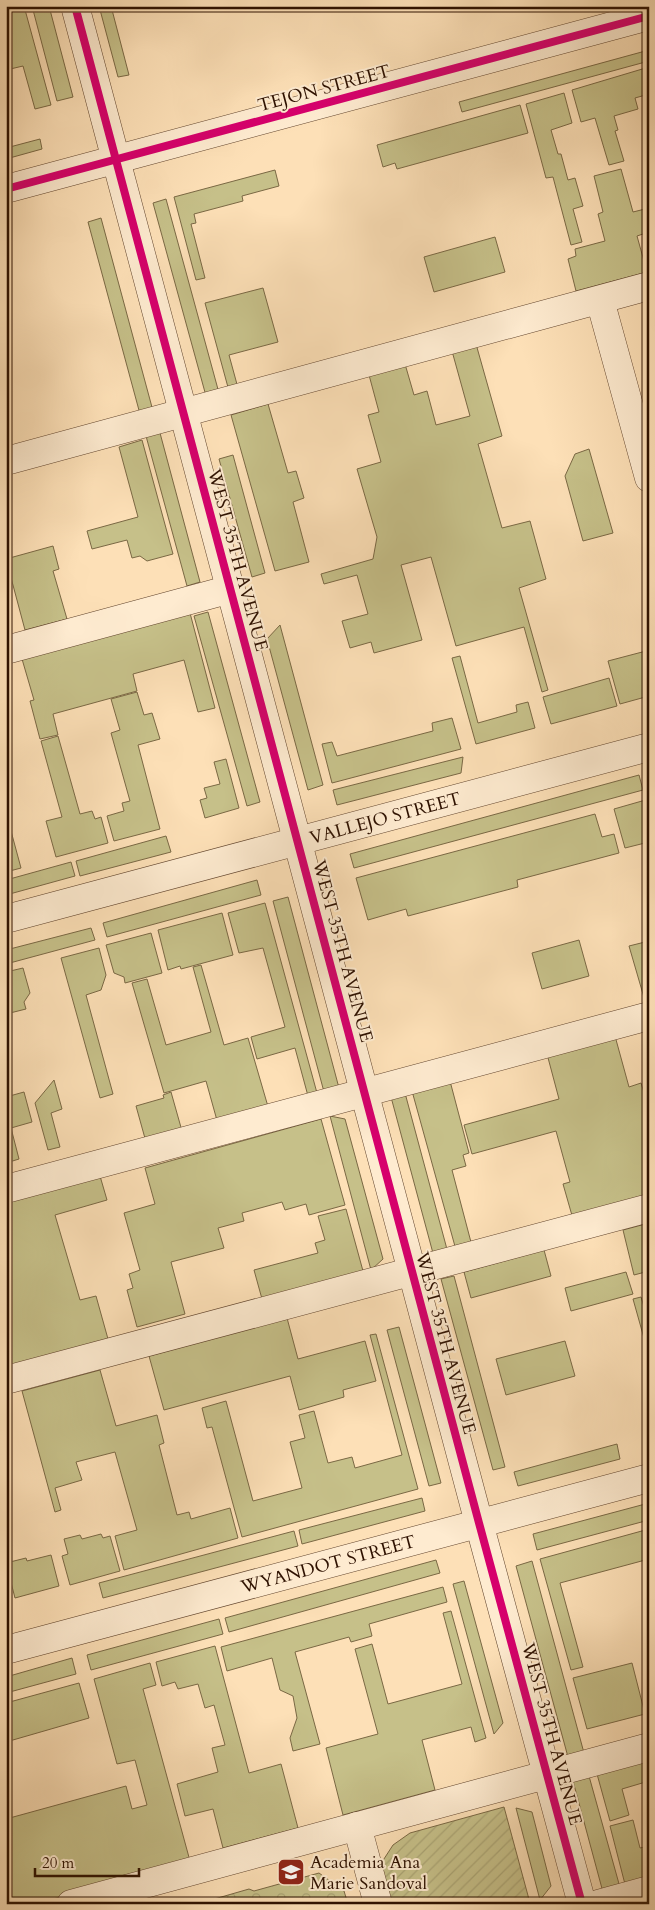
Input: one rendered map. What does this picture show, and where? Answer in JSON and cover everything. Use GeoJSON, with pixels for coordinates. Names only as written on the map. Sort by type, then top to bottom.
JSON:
{"type":"FeatureCollection","features":[{"type":"Feature","properties":{"kind":"street","name":"WEST 35TH AVENUE"},"geometry":{"type":"LineString","coordinates":[[75,6],[582,1904]]}},
{"type":"Feature","properties":{"kind":"street","name":"TEJON STREET"},"geometry":{"type":"LineString","coordinates":[[6,189],[649,16]]}},
{"type":"Feature","properties":{"kind":"street"},"geometry":{"type":"LineString","coordinates":[[6,461],[649,286]]}},
{"type":"Feature","properties":{"kind":"street"},"geometry":{"type":"LineString","coordinates":[[600,300],[649,478]]}},
{"type":"Feature","properties":{"kind":"street"},"geometry":{"type":"LineString","coordinates":[[6,650],[231,590]]}},
{"type":"Feature","properties":{"kind":"street","name":"VALLEJO STREET"},"geometry":{"type":"LineString","coordinates":[[6,919],[649,747]]}},
{"type":"Feature","properties":{"kind":"street"},"geometry":{"type":"LineString","coordinates":[[6,1189],[649,1016]]}},
{"type":"Feature","properties":{"kind":"street"},"geometry":{"type":"LineString","coordinates":[[6,1380],[649,1208]]}},
{"type":"Feature","properties":{"kind":"street","name":"WYANDOT STREET"},"geometry":{"type":"LineString","coordinates":[[6,1650],[649,1478]]}},
{"type":"Feature","properties":{"kind":"street"},"geometry":{"type":"LineString","coordinates":[[71,1904],[649,1748]]}},
{"type":"Feature","properties":{"kind":"street"},"geometry":{"type":"LineString","coordinates":[[357,1826],[378,1904]]}},
{"type":"Feature","properties":{"kind":"street"},"geometry":{"type":"LineString","coordinates":[[598,1904],[649,1890]]}},
{"type":"Feature","properties":{"kind":"green space"},"geometry":{"type":"Polygon","coordinates":[[[6,6],[24,6],[51,105],[35,109],[23,66],[6,70],[6,41],[11,40],[6,23],[6,6]]]}},
{"type":"Feature","properties":{"kind":"green space"},"geometry":{"type":"Polygon","coordinates":[[[32,6],[49,6],[73,97],[57,101],[32,6]]]}},
{"type":"Feature","properties":{"kind":"green space"},"geometry":{"type":"Polygon","coordinates":[[[99,6],[111,6],[129,75],[118,77],[99,6]]]}},
{"type":"Feature","properties":{"kind":"green space"},"geometry":{"type":"Polygon","coordinates":[[[649,50],[649,61],[462,112],[459,102],[649,50]]]}},
{"type":"Feature","properties":{"kind":"green space"},"geometry":{"type":"Polygon","coordinates":[[[649,67],[649,94],[635,98],[638,109],[614,116],[618,130],[615,131],[624,161],[609,165],[595,118],[581,122],[572,90],[649,67]]]}},
{"type":"Feature","properties":{"kind":"green space"},"geometry":{"type":"Polygon","coordinates":[[[564,93],[572,123],[551,130],[558,154],[561,154],[568,180],[575,178],[583,206],[573,209],[582,242],[571,245],[553,177],[546,178],[526,104],[564,93]]]}},
{"type":"Feature","properties":{"kind":"green space"},"geometry":{"type":"Polygon","coordinates":[[[520,105],[528,133],[397,169],[395,163],[383,167],[377,145],[520,105]]]}},
{"type":"Feature","properties":{"kind":"green space"},"geometry":{"type":"Polygon","coordinates":[[[40,139],[42,149],[6,159],[6,148],[40,139]]]}},
{"type":"Feature","properties":{"kind":"green space"},"geometry":{"type":"Polygon","coordinates":[[[621,169],[633,212],[649,208],[649,232],[637,236],[647,272],[576,291],[568,259],[576,256],[575,249],[605,241],[598,214],[603,212],[594,176],[621,169]]]}},
{"type":"Feature","properties":{"kind":"green space"},"geometry":{"type":"Polygon","coordinates":[[[275,170],[279,186],[242,196],[243,201],[194,214],[196,223],[191,224],[205,278],[196,280],[174,197],[275,170]]]}},
{"type":"Feature","properties":{"kind":"green space"},"geometry":{"type":"Polygon","coordinates":[[[166,199],[219,393],[206,396],[153,203],[166,199]]]}},
{"type":"Feature","properties":{"kind":"green space"},"geometry":{"type":"Polygon","coordinates":[[[101,218],[153,411],[140,414],[88,222],[101,218]]]}},
{"type":"Feature","properties":{"kind":"green space"},"geometry":{"type":"Polygon","coordinates":[[[495,237],[505,272],[434,292],[424,257],[495,237]]]}},
{"type":"Feature","properties":{"kind":"green space"},"geometry":{"type":"Polygon","coordinates":[[[263,288],[278,342],[229,355],[238,388],[229,391],[205,303],[263,288]]]}},
{"type":"Feature","properties":{"kind":"green space"},"geometry":{"type":"Polygon","coordinates":[[[476,344],[502,436],[478,444],[502,528],[530,521],[546,579],[519,588],[548,690],[542,692],[524,627],[456,646],[431,557],[401,565],[422,640],[374,653],[371,642],[350,648],[342,621],[368,614],[357,575],[324,584],[321,574],[373,559],[377,537],[357,469],[381,462],[368,415],[379,412],[369,375],[405,364],[414,395],[427,391],[436,425],[470,416],[452,351],[476,344]]]}},
{"type":"Feature","properties":{"kind":"green space"},"geometry":{"type":"Polygon","coordinates":[[[268,404],[288,473],[296,471],[304,498],[293,502],[309,562],[275,571],[231,415],[268,404]]]}},
{"type":"Feature","properties":{"kind":"green space"},"geometry":{"type":"Polygon","coordinates":[[[160,433],[200,582],[187,586],[146,436],[160,433]]]}},
{"type":"Feature","properties":{"kind":"green space"},"geometry":{"type":"Polygon","coordinates":[[[142,440],[173,554],[147,561],[140,556],[132,558],[127,540],[92,549],[87,531],[138,517],[119,447],[142,440]]]}},
{"type":"Feature","properties":{"kind":"green space"},"geometry":{"type":"Polygon","coordinates":[[[589,449],[613,533],[583,541],[565,476],[575,454],[589,449]]]}},
{"type":"Feature","properties":{"kind":"green space"},"geometry":{"type":"Polygon","coordinates":[[[233,455],[265,573],[252,577],[219,459],[233,455]]]}},
{"type":"Feature","properties":{"kind":"green space"},"geometry":{"type":"Polygon","coordinates":[[[53,546],[59,569],[53,571],[67,619],[25,630],[6,559],[53,546]]]}},
{"type":"Feature","properties":{"kind":"green space"},"geometry":{"type":"Polygon","coordinates":[[[208,612],[260,802],[247,806],[194,616],[208,612]]]}},
{"type":"Feature","properties":{"kind":"green space"},"geometry":{"type":"Polygon","coordinates":[[[190,613],[215,708],[198,712],[184,660],[133,674],[137,691],[53,714],[58,735],[40,739],[30,701],[34,700],[22,659],[190,613]]]}},
{"type":"Feature","properties":{"kind":"green space"},"geometry":{"type":"Polygon","coordinates":[[[280,625],[323,785],[308,790],[267,639],[280,625]]]}},
{"type":"Feature","properties":{"kind":"green space"},"geometry":{"type":"Polygon","coordinates":[[[646,651],[649,659],[649,696],[620,704],[608,661],[646,651]]]}},
{"type":"Feature","properties":{"kind":"green space"},"geometry":{"type":"Polygon","coordinates":[[[460,656],[478,723],[517,712],[516,705],[528,702],[535,728],[476,744],[452,658],[460,656]]]}},
{"type":"Feature","properties":{"kind":"green space"},"geometry":{"type":"Polygon","coordinates":[[[609,678],[617,706],[551,724],[543,697],[609,678]]]}},
{"type":"Feature","properties":{"kind":"green space"},"geometry":{"type":"Polygon","coordinates":[[[137,692],[144,715],[152,713],[160,739],[138,745],[160,829],[114,841],[107,816],[124,811],[122,803],[130,801],[111,733],[120,730],[111,699],[137,692]]]}},
{"type":"Feature","properties":{"kind":"green space"},"geometry":{"type":"Polygon","coordinates":[[[452,718],[461,749],[332,783],[322,744],[332,742],[337,756],[433,731],[432,723],[452,718]]]}},
{"type":"Feature","properties":{"kind":"green space"},"geometry":{"type":"Polygon","coordinates":[[[58,736],[80,814],[92,811],[95,819],[101,817],[108,843],[56,857],[46,821],[62,817],[41,741],[58,736]]]}},
{"type":"Feature","properties":{"kind":"green space"},"geometry":{"type":"Polygon","coordinates":[[[463,757],[461,773],[337,805],[333,790],[463,757]]]}},
{"type":"Feature","properties":{"kind":"green space"},"geometry":{"type":"Polygon","coordinates":[[[226,759],[239,808],[205,818],[200,800],[207,798],[204,788],[220,784],[214,762],[226,759]]]}},
{"type":"Feature","properties":{"kind":"green space"},"geometry":{"type":"Polygon","coordinates":[[[639,775],[643,790],[354,868],[350,854],[639,775]]]}},
{"type":"Feature","properties":{"kind":"green space"},"geometry":{"type":"Polygon","coordinates":[[[649,799],[649,842],[625,848],[614,809],[649,799]]]}},
{"type":"Feature","properties":{"kind":"green space"},"geometry":{"type":"Polygon","coordinates":[[[595,814],[602,837],[614,834],[619,853],[517,880],[518,887],[408,916],[406,909],[368,920],[356,878],[595,814]]]}},
{"type":"Feature","properties":{"kind":"green space"},"geometry":{"type":"Polygon","coordinates":[[[6,825],[8,832],[11,831],[21,868],[6,872],[6,825]]]}},
{"type":"Feature","properties":{"kind":"green space"},"geometry":{"type":"Polygon","coordinates":[[[166,836],[171,852],[80,876],[76,861],[166,836]]]}},
{"type":"Feature","properties":{"kind":"green space"},"geometry":{"type":"Polygon","coordinates":[[[71,862],[75,876],[6,895],[6,880],[71,862]]]}},
{"type":"Feature","properties":{"kind":"green space"},"geometry":{"type":"Polygon","coordinates":[[[257,880],[261,895],[107,937],[103,923],[257,880]]]}},
{"type":"Feature","properties":{"kind":"green space"},"geometry":{"type":"Polygon","coordinates":[[[288,897],[339,1088],[324,1092],[273,901],[288,897]]]}},
{"type":"Feature","properties":{"kind":"green space"},"geometry":{"type":"Polygon","coordinates":[[[265,903],[317,1093],[308,1096],[295,1048],[257,1059],[251,1037],[285,1027],[263,948],[239,953],[228,913],[265,903]]]}},
{"type":"Feature","properties":{"kind":"green space"},"geometry":{"type":"Polygon","coordinates":[[[222,913],[233,955],[181,969],[180,966],[168,970],[158,930],[222,913]]]}},
{"type":"Feature","properties":{"kind":"green space"},"geometry":{"type":"Polygon","coordinates":[[[91,928],[95,940],[6,964],[6,950],[91,928]]]}},
{"type":"Feature","properties":{"kind":"green space"},"geometry":{"type":"Polygon","coordinates":[[[151,933],[162,973],[125,983],[124,977],[114,973],[106,945],[151,933]]]}},
{"type":"Feature","properties":{"kind":"green space"},"geometry":{"type":"Polygon","coordinates":[[[579,940],[589,976],[542,989],[532,953],[579,940]]]}},
{"type":"Feature","properties":{"kind":"green space"},"geometry":{"type":"Polygon","coordinates":[[[649,941],[649,1000],[645,1001],[629,946],[649,941]]]}},
{"type":"Feature","properties":{"kind":"green space"},"geometry":{"type":"Polygon","coordinates":[[[99,948],[106,975],[101,990],[86,995],[113,1094],[100,1098],[61,958],[99,948]]]}},
{"type":"Feature","properties":{"kind":"green space"},"geometry":{"type":"Polygon","coordinates":[[[201,965],[224,1045],[248,1038],[269,1110],[218,1124],[206,1081],[164,1093],[132,983],[147,979],[166,1045],[211,1032],[193,967],[201,965]]]}},
{"type":"Feature","properties":{"kind":"green space"},"geometry":{"type":"Polygon","coordinates":[[[23,968],[30,993],[24,1002],[26,1009],[6,1014],[6,972],[23,968]]]}},
{"type":"Feature","properties":{"kind":"green space"},"geometry":{"type":"Polygon","coordinates":[[[615,1036],[629,1087],[641,1083],[649,1109],[649,1198],[573,1219],[563,1184],[570,1182],[556,1131],[472,1154],[464,1125],[559,1099],[547,1054],[615,1036]]]}},
{"type":"Feature","properties":{"kind":"green space"},"geometry":{"type":"Polygon","coordinates":[[[54,1080],[62,1109],[51,1113],[60,1147],[48,1150],[35,1103],[54,1080]]]}},
{"type":"Feature","properties":{"kind":"green space"},"geometry":{"type":"Polygon","coordinates":[[[450,1081],[469,1153],[463,1155],[466,1166],[452,1170],[472,1246],[456,1250],[412,1091],[450,1081]]]}},
{"type":"Feature","properties":{"kind":"green space"},"geometry":{"type":"Polygon","coordinates":[[[24,1092],[32,1122],[11,1128],[19,1159],[6,1163],[6,1097],[24,1092]]]}},
{"type":"Feature","properties":{"kind":"green space"},"geometry":{"type":"Polygon","coordinates":[[[171,1092],[182,1131],[146,1142],[136,1106],[164,1098],[163,1095],[171,1092]]]}},
{"type":"Feature","properties":{"kind":"green space"},"geometry":{"type":"Polygon","coordinates":[[[405,1093],[448,1253],[434,1257],[391,1097],[405,1093]]]}},
{"type":"Feature","properties":{"kind":"green space"},"geometry":{"type":"Polygon","coordinates":[[[330,1116],[345,1119],[383,1259],[371,1270],[330,1116]]]}},
{"type":"Feature","properties":{"kind":"green space"},"geometry":{"type":"Polygon","coordinates":[[[321,1119],[345,1205],[309,1215],[306,1204],[285,1210],[282,1202],[242,1213],[244,1221],[218,1228],[224,1248],[171,1262],[185,1314],[137,1327],[127,1290],[133,1288],[129,1274],[140,1270],[124,1213],[155,1204],[145,1168],[321,1119]]]}},
{"type":"Feature","properties":{"kind":"green space"},"geometry":{"type":"Polygon","coordinates":[[[100,1176],[107,1200],[55,1215],[80,1300],[96,1296],[108,1339],[6,1368],[6,1203],[100,1176]]]}},
{"type":"Feature","properties":{"kind":"green space"},"geometry":{"type":"Polygon","coordinates":[[[346,1209],[363,1271],[262,1299],[254,1270],[318,1253],[315,1243],[325,1240],[318,1216],[346,1209]]]}},
{"type":"Feature","properties":{"kind":"green space"},"geometry":{"type":"Polygon","coordinates":[[[649,1223],[649,1271],[634,1275],[623,1230],[649,1223]]]}},
{"type":"Feature","properties":{"kind":"green space"},"geometry":{"type":"Polygon","coordinates":[[[544,1250],[551,1276],[471,1298],[464,1272],[544,1250]]]}},
{"type":"Feature","properties":{"kind":"green space"},"geometry":{"type":"Polygon","coordinates":[[[626,1272],[633,1294],[571,1311],[565,1288],[626,1272]]]}},
{"type":"Feature","properties":{"kind":"green space"},"geometry":{"type":"Polygon","coordinates":[[[454,1276],[505,1467],[493,1470],[441,1279],[454,1276]]]}},
{"type":"Feature","properties":{"kind":"green space"},"geometry":{"type":"Polygon","coordinates":[[[641,1297],[649,1323],[649,1356],[633,1299],[641,1297]]]}},
{"type":"Feature","properties":{"kind":"green space"},"geometry":{"type":"Polygon","coordinates":[[[287,1318],[298,1359],[365,1341],[376,1381],[343,1390],[344,1397],[299,1410],[290,1376],[164,1410],[149,1356],[287,1318]]]}},
{"type":"Feature","properties":{"kind":"green space"},"geometry":{"type":"Polygon","coordinates":[[[399,1327],[441,1483],[429,1486],[387,1330],[399,1327]]]}},
{"type":"Feature","properties":{"kind":"green space"},"geometry":{"type":"Polygon","coordinates":[[[376,1334],[418,1489],[242,1537],[212,1427],[207,1428],[202,1408],[226,1401],[253,1501],[302,1488],[290,1442],[305,1438],[299,1415],[314,1411],[328,1463],[352,1457],[355,1468],[402,1455],[370,1335],[376,1334]]]}},
{"type":"Feature","properties":{"kind":"green space"},"geometry":{"type":"Polygon","coordinates":[[[565,1341],[575,1376],[506,1395],[496,1359],[565,1341]]]}},
{"type":"Feature","properties":{"kind":"green space"},"geometry":{"type":"Polygon","coordinates":[[[100,1370],[116,1426],[157,1415],[164,1443],[159,1445],[177,1515],[189,1512],[191,1519],[230,1508],[238,1538],[124,1570],[115,1536],[137,1530],[115,1452],[76,1462],[82,1480],[55,1488],[61,1510],[55,1512],[22,1391],[100,1370]]]}},
{"type":"Feature","properties":{"kind":"green space"},"geometry":{"type":"Polygon","coordinates":[[[617,1444],[620,1459],[518,1486],[514,1472],[617,1444]]]}},
{"type":"Feature","properties":{"kind":"green space"},"geometry":{"type":"Polygon","coordinates":[[[422,1498],[425,1511],[302,1544],[299,1530],[422,1498]]]}},
{"type":"Feature","properties":{"kind":"green space"},"geometry":{"type":"Polygon","coordinates":[[[649,1503],[649,1520],[537,1550],[533,1534],[649,1503]]]}},
{"type":"Feature","properties":{"kind":"green space"},"geometry":{"type":"Polygon","coordinates":[[[649,1529],[649,1559],[560,1583],[583,1667],[571,1670],[540,1559],[649,1529]]]}},
{"type":"Feature","properties":{"kind":"green space"},"geometry":{"type":"Polygon","coordinates":[[[294,1531],[298,1546],[103,1598],[99,1583],[294,1531]]]}},
{"type":"Feature","properties":{"kind":"green space"},"geometry":{"type":"Polygon","coordinates":[[[101,1534],[103,1538],[110,1536],[120,1571],[70,1585],[62,1556],[68,1554],[64,1539],[80,1535],[82,1539],[101,1534]]]}},
{"type":"Feature","properties":{"kind":"green space"},"geometry":{"type":"Polygon","coordinates":[[[51,1555],[59,1586],[15,1598],[6,1563],[26,1558],[27,1561],[51,1555]]]}},
{"type":"Feature","properties":{"kind":"green space"},"geometry":{"type":"Polygon","coordinates":[[[436,1560],[440,1573],[229,1632],[225,1618],[436,1560]]]}},
{"type":"Feature","properties":{"kind":"green space"},"geometry":{"type":"Polygon","coordinates":[[[532,1561],[584,1753],[568,1757],[516,1566],[532,1561]]]}},
{"type":"Feature","properties":{"kind":"green space"},"geometry":{"type":"Polygon","coordinates":[[[464,1581],[503,1723],[494,1734],[453,1584],[464,1581]]]}},
{"type":"Feature","properties":{"kind":"green space"},"geometry":{"type":"Polygon","coordinates":[[[443,1587],[447,1602],[369,1624],[372,1636],[351,1642],[349,1637],[295,1652],[320,1744],[293,1751],[290,1738],[297,1718],[293,1696],[280,1690],[272,1658],[227,1671],[221,1647],[443,1587]]]}},
{"type":"Feature","properties":{"kind":"green space"},"geometry":{"type":"Polygon","coordinates":[[[451,1611],[486,1738],[475,1742],[471,1727],[422,1740],[435,1790],[343,1815],[326,1748],[378,1734],[355,1649],[372,1644],[388,1704],[462,1684],[443,1613],[451,1611]]]}},
{"type":"Feature","properties":{"kind":"green space"},"geometry":{"type":"Polygon","coordinates":[[[219,1619],[223,1634],[91,1670],[87,1655],[219,1619]]]}},
{"type":"Feature","properties":{"kind":"green space"},"geometry":{"type":"Polygon","coordinates":[[[215,1646],[249,1773],[281,1764],[298,1828],[223,1848],[213,1809],[185,1816],[177,1784],[218,1772],[212,1748],[225,1745],[214,1705],[205,1708],[198,1684],[178,1689],[175,1682],[162,1686],[156,1662],[215,1646]]]}},
{"type":"Feature","properties":{"kind":"green space"},"geometry":{"type":"Polygon","coordinates":[[[72,1658],[76,1674],[6,1693],[6,1677],[72,1658]]]}},
{"type":"Feature","properties":{"kind":"green space"},"geometry":{"type":"Polygon","coordinates":[[[150,1663],[156,1685],[143,1689],[190,1861],[35,1904],[6,1904],[6,1819],[126,1786],[132,1809],[147,1805],[135,1760],[117,1764],[94,1679],[150,1663]]]}},
{"type":"Feature","properties":{"kind":"green space"},"geometry":{"type":"Polygon","coordinates":[[[632,1663],[645,1714],[587,1729],[573,1678],[632,1663]]]}},
{"type":"Feature","properties":{"kind":"green space"},"geometry":{"type":"Polygon","coordinates":[[[79,1683],[89,1718],[6,1742],[6,1703],[79,1683]]]}},
{"type":"Feature","properties":{"kind":"green space"},"geometry":{"type":"Polygon","coordinates":[[[649,1760],[649,1781],[622,1789],[629,1815],[610,1821],[597,1774],[649,1760]]]}},
{"type":"Feature","properties":{"kind":"green space"},"geometry":{"type":"Polygon","coordinates":[[[589,1776],[621,1891],[604,1896],[573,1781],[589,1776]]]}},
{"type":"Feature","properties":{"kind":"green space"},"geometry":{"type":"Polygon","coordinates":[[[504,1807],[530,1903],[386,1904],[380,1873],[382,1862],[393,1845],[410,1833],[504,1807]]]}},
{"type":"Feature","properties":{"kind":"green space"},"geometry":{"type":"Polygon","coordinates":[[[516,1808],[532,1812],[551,1886],[540,1900],[516,1808]]]}},
{"type":"Feature","properties":{"kind":"green space"},"geometry":{"type":"Polygon","coordinates":[[[633,1820],[640,1848],[649,1846],[649,1886],[627,1892],[610,1826],[633,1820]]]}},
{"type":"Feature","properties":{"kind":"green space"},"geometry":{"type":"Polygon","coordinates":[[[319,1873],[344,1891],[348,1904],[197,1904],[249,1889],[254,1891],[319,1873]]]}},
{"type":"Feature","properties":{"kind":"cycle path"},"geometry":{"type":"LineString","coordinates":[[75,6],[582,1904]]}},
{"type":"Feature","properties":{"kind":"cycle path"},"geometry":{"type":"LineString","coordinates":[[6,189],[649,16]]}},
{"type":"Feature","properties":{"kind":"place","name":"Academia Ana Marie Sandoval"},"geometry":{"type":"Point","coordinates":[291,1872]}}]}
